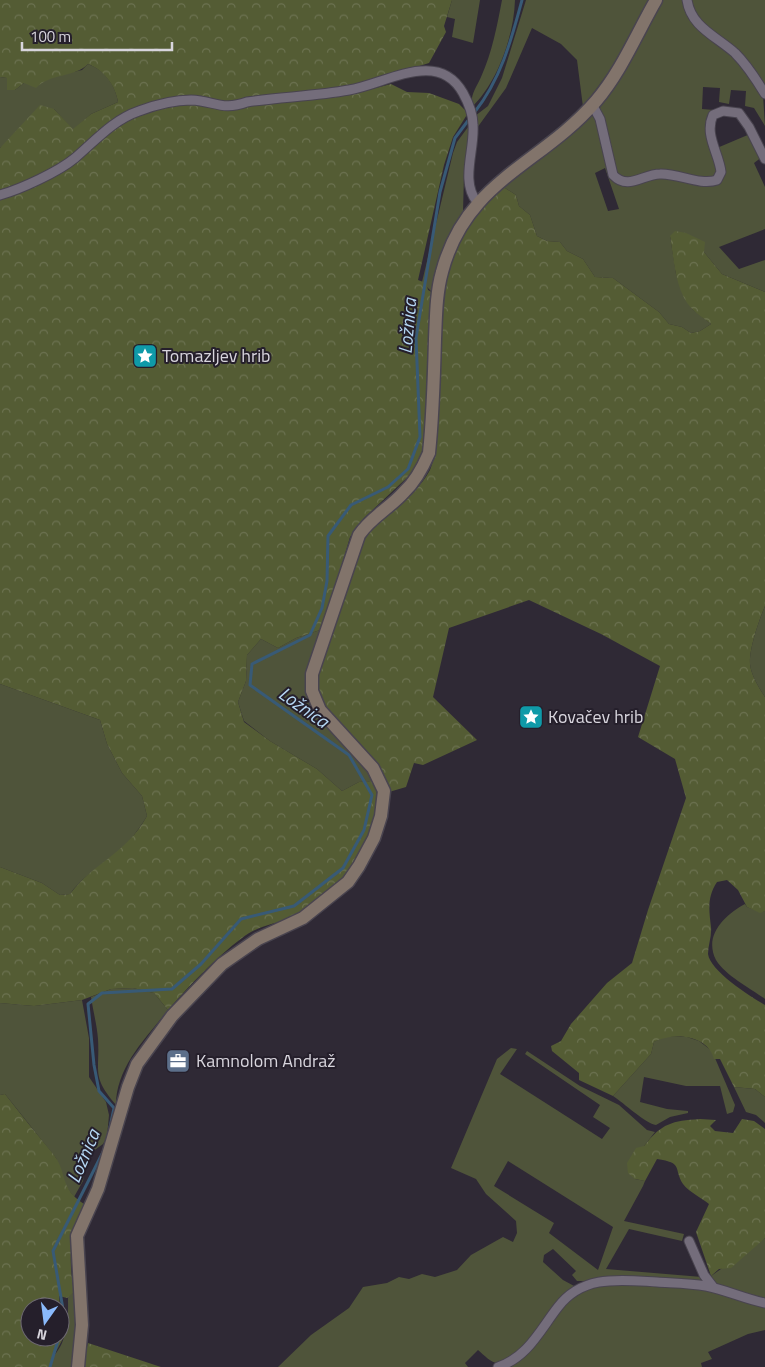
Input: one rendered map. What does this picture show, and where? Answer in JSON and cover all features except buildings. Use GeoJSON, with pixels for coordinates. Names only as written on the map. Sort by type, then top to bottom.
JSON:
{"type":"FeatureCollection","features":[{"type":"Feature","properties":{"kind":"street"},"geometry":{"type":"LineString","coordinates":[[78,1367],[82,1324],[77,1236],[98,1189],[128,1087],[137,1064],[172,1016],[222,964],[258,939],[303,918],[348,882],[359,866],[381,816],[384,791],[373,768],[320,710],[312,691],[312,674],[359,536],[367,524],[404,492],[422,470],[429,453],[437,300],[442,272],[452,244],[487,191],[576,122],[609,84],[656,0]]}},
{"type":"Feature","properties":{"kind":"street"},"geometry":{"type":"LineString","coordinates":[[687,0],[688,10],[694,21],[744,63],[765,94]]}},
{"type":"Feature","properties":{"kind":"street"},"geometry":{"type":"LineString","coordinates":[[0,194],[44,176],[73,159],[109,127],[131,115],[176,101],[192,100],[233,107],[247,102],[350,90],[421,69],[434,70],[447,75],[459,86],[468,102],[472,117],[472,158],[468,179],[471,194],[478,202]]}},
{"type":"Feature","properties":{"kind":"street"},"geometry":{"type":"LineString","coordinates":[[592,104],[602,125],[613,175],[618,180],[628,183],[653,174],[662,173],[708,182],[717,180],[722,172],[711,141],[709,123],[712,116],[722,111],[739,113],[749,127],[765,159]]}},
{"type":"Feature","properties":{"kind":"street"},"geometry":{"type":"LineString","coordinates":[[689,1242],[704,1275],[714,1288]]}},
{"type":"Feature","properties":{"kind":"street"},"geometry":{"type":"LineString","coordinates":[[498,1367],[509,1363],[522,1354],[571,1293],[586,1285],[616,1280],[696,1284],[765,1303]]}},
{"type":"Feature","properties":{"kind":"green space"},"geometry":{"type":"Polygon","coordinates":[[[0,0],[452,0],[444,26],[446,32],[429,63],[352,87],[246,97],[232,104],[192,97],[115,119],[100,129],[71,159],[22,184],[0,191],[0,148],[40,105],[54,109],[73,129],[91,114],[118,102],[108,79],[99,70],[88,64],[76,72],[48,80],[36,88],[24,83],[15,90],[7,90],[7,78],[0,77],[0,0]]]}},
{"type":"Feature","properties":{"kind":"green space"},"geometry":{"type":"Polygon","coordinates":[[[452,0],[480,0],[473,43],[452,37],[455,19],[447,17],[452,0]]]}},
{"type":"Feature","properties":{"kind":"green space"},"geometry":{"type":"Polygon","coordinates":[[[502,0],[515,0],[512,28],[508,43],[490,85],[472,107],[473,95],[491,49],[502,0]]]}},
{"type":"Feature","properties":{"kind":"green space"},"geometry":{"type":"Polygon","coordinates":[[[526,0],[651,0],[614,65],[583,107],[577,60],[561,44],[532,28],[506,88],[477,128],[475,116],[488,106],[502,78],[526,0]]]}},
{"type":"Feature","properties":{"kind":"green space"},"geometry":{"type":"Polygon","coordinates":[[[663,0],[685,0],[686,12],[699,31],[740,61],[763,95],[765,126],[754,108],[745,106],[746,91],[731,90],[729,104],[719,102],[720,88],[703,87],[702,109],[714,110],[708,118],[720,170],[713,179],[679,174],[630,180],[616,177],[599,106],[626,66],[663,0]]]}},
{"type":"Feature","properties":{"kind":"green space"},"geometry":{"type":"Polygon","coordinates":[[[688,0],[765,0],[765,91],[755,73],[702,27],[688,0]]]}},
{"type":"Feature","properties":{"kind":"green space"},"geometry":{"type":"Polygon","coordinates":[[[88,64],[104,74],[112,84],[118,102],[91,114],[73,130],[54,109],[0,148],[0,77],[7,78],[7,90],[15,90],[24,83],[82,70],[88,64]]]}},
{"type":"Feature","properties":{"kind":"green space"},"geometry":{"type":"Polygon","coordinates":[[[391,84],[407,92],[429,93],[459,104],[468,113],[453,137],[444,165],[418,280],[426,283],[428,290],[433,293],[427,365],[426,435],[423,449],[413,472],[364,518],[350,537],[323,629],[296,638],[278,648],[261,639],[247,655],[246,681],[238,702],[244,722],[270,741],[317,769],[342,791],[359,782],[373,781],[378,797],[378,807],[368,840],[348,872],[321,899],[285,920],[247,934],[213,963],[168,1010],[154,993],[133,988],[111,989],[82,1000],[34,1006],[0,1003],[0,867],[42,883],[60,895],[70,894],[79,883],[129,840],[147,816],[142,796],[122,773],[107,744],[100,720],[0,684],[0,198],[35,185],[117,125],[139,115],[179,104],[193,103],[236,109],[248,105],[353,94],[391,84]]]}},
{"type":"Feature","properties":{"kind":"green space"},"geometry":{"type":"Polygon","coordinates":[[[594,113],[612,179],[623,186],[658,175],[718,183],[724,176],[717,148],[750,134],[762,157],[754,163],[765,187],[765,229],[719,247],[739,269],[765,260],[765,292],[722,274],[704,252],[670,236],[676,274],[692,309],[711,324],[700,331],[691,333],[682,327],[669,324],[659,312],[613,278],[595,277],[583,259],[567,251],[560,242],[547,241],[537,236],[530,215],[519,206],[516,195],[502,186],[594,113]],[[605,168],[595,173],[608,211],[619,209],[605,168]]]}},
{"type":"Feature","properties":{"kind":"green space"},"geometry":{"type":"Polygon","coordinates":[[[471,123],[472,139],[464,175],[463,212],[439,259],[433,293],[422,282],[453,153],[457,142],[471,123]]]}},
{"type":"Feature","properties":{"kind":"green space"},"geometry":{"type":"Polygon","coordinates":[[[502,186],[516,195],[519,206],[530,215],[537,236],[547,241],[560,242],[567,251],[583,259],[595,277],[613,278],[659,312],[669,324],[682,327],[691,333],[700,331],[711,324],[692,309],[682,293],[676,275],[670,236],[675,231],[686,233],[705,242],[704,252],[722,274],[765,292],[765,606],[757,627],[750,664],[758,686],[765,697],[765,911],[760,913],[747,907],[738,890],[727,880],[717,882],[710,904],[711,930],[708,954],[710,961],[723,975],[741,990],[765,1005],[765,1097],[755,1089],[734,1087],[720,1059],[714,1059],[705,1045],[689,1038],[671,1037],[654,1042],[651,1054],[613,1096],[579,1080],[579,1073],[552,1051],[551,1046],[561,1041],[571,1024],[607,983],[632,963],[686,798],[675,759],[638,737],[660,666],[601,634],[529,600],[449,628],[433,697],[477,740],[423,765],[414,763],[406,787],[389,792],[368,753],[332,717],[321,700],[317,677],[364,537],[380,520],[416,489],[430,470],[436,447],[443,301],[448,265],[471,219],[502,186]]]}},
{"type":"Feature","properties":{"kind":"green space"},"geometry":{"type":"Polygon","coordinates":[[[765,606],[765,697],[754,677],[750,658],[757,627],[765,606]]]}},
{"type":"Feature","properties":{"kind":"green space"},"geometry":{"type":"Polygon","coordinates":[[[323,629],[307,669],[305,687],[307,697],[315,714],[353,750],[373,781],[359,782],[342,791],[317,769],[270,741],[244,721],[238,702],[246,681],[247,655],[261,639],[278,648],[296,638],[323,629]]]}},
{"type":"Feature","properties":{"kind":"green space"},"geometry":{"type":"Polygon","coordinates":[[[0,684],[100,720],[107,744],[122,773],[142,796],[147,816],[139,828],[130,840],[83,880],[70,894],[60,895],[42,883],[0,867],[0,684]]]}},
{"type":"Feature","properties":{"kind":"green space"},"geometry":{"type":"Polygon","coordinates":[[[745,904],[747,907],[760,912],[765,911],[765,999],[720,966],[713,951],[712,942],[718,926],[731,913],[745,904]]]}},
{"type":"Feature","properties":{"kind":"green space"},"geometry":{"type":"Polygon","coordinates":[[[133,988],[154,993],[168,1010],[142,1042],[127,1066],[117,1091],[116,1105],[103,1087],[98,1074],[97,1034],[91,997],[111,989],[133,988]]]}},
{"type":"Feature","properties":{"kind":"green space"},"geometry":{"type":"Polygon","coordinates":[[[82,1000],[89,1038],[89,1077],[106,1102],[109,1115],[107,1137],[103,1144],[92,1152],[85,1167],[83,1181],[74,1197],[65,1185],[56,1158],[5,1094],[0,1095],[0,1003],[34,1006],[82,1000]]]}},
{"type":"Feature","properties":{"kind":"green space"},"geometry":{"type":"Polygon","coordinates":[[[665,1036],[687,1037],[699,1041],[712,1051],[735,1105],[733,1112],[727,1114],[720,1086],[686,1086],[644,1077],[640,1102],[667,1109],[688,1111],[688,1113],[670,1117],[656,1125],[641,1117],[613,1096],[651,1054],[654,1042],[665,1036]]]}},
{"type":"Feature","properties":{"kind":"green space"},"geometry":{"type":"Polygon","coordinates":[[[511,1048],[517,1049],[500,1074],[602,1139],[610,1128],[593,1117],[600,1105],[525,1054],[527,1051],[580,1086],[619,1105],[647,1130],[655,1132],[644,1146],[635,1179],[645,1181],[624,1221],[684,1234],[682,1241],[629,1229],[606,1269],[702,1277],[700,1282],[577,1281],[572,1275],[576,1271],[553,1249],[544,1255],[543,1262],[563,1280],[576,1287],[528,1343],[506,1360],[495,1363],[478,1350],[465,1363],[468,1367],[278,1367],[311,1335],[349,1308],[363,1287],[387,1283],[399,1277],[409,1279],[422,1274],[435,1277],[457,1270],[471,1255],[503,1237],[513,1242],[517,1233],[516,1221],[486,1194],[476,1179],[451,1168],[497,1059],[511,1048]],[[508,1161],[494,1186],[554,1223],[549,1233],[598,1270],[613,1227],[508,1161]]]}},
{"type":"Feature","properties":{"kind":"green space"},"geometry":{"type":"Polygon","coordinates":[[[734,1087],[755,1089],[765,1097],[765,1123],[756,1115],[746,1112],[734,1087]]]}},
{"type":"Feature","properties":{"kind":"green space"},"geometry":{"type":"Polygon","coordinates":[[[5,1094],[54,1155],[67,1186],[76,1198],[84,1204],[73,1236],[71,1269],[74,1292],[68,1297],[20,1297],[20,1347],[58,1347],[49,1367],[0,1367],[0,1095],[5,1094]]]}},
{"type":"Feature","properties":{"kind":"green space"},"geometry":{"type":"Polygon","coordinates":[[[700,1119],[716,1120],[710,1126],[715,1131],[733,1133],[742,1119],[754,1121],[765,1129],[765,1238],[731,1268],[719,1269],[711,1276],[696,1232],[709,1204],[683,1184],[676,1167],[671,1162],[657,1159],[645,1181],[635,1179],[628,1173],[627,1163],[636,1148],[644,1146],[662,1128],[675,1122],[700,1119]]]}},
{"type":"Feature","properties":{"kind":"green space"},"geometry":{"type":"Polygon","coordinates":[[[765,1238],[765,1300],[714,1284],[711,1276],[765,1238]]]}},
{"type":"Feature","properties":{"kind":"green space"},"geometry":{"type":"Polygon","coordinates":[[[601,1283],[695,1287],[765,1306],[765,1330],[748,1334],[708,1352],[712,1359],[701,1363],[702,1367],[507,1367],[575,1294],[601,1283]]]}},
{"type":"Feature","properties":{"kind":"green space"},"geometry":{"type":"Polygon","coordinates":[[[74,1292],[78,1326],[72,1367],[49,1367],[59,1347],[70,1347],[70,1297],[68,1296],[74,1292]]]}},
{"type":"Feature","properties":{"kind":"green space"},"geometry":{"type":"Polygon","coordinates":[[[88,1343],[161,1367],[82,1367],[88,1343]]]}},
{"type":"Feature","properties":{"kind":"waterway","name":"Ložnica"},"geometry":{"type":"LineString","coordinates":[[474,113],[491,87],[504,59],[522,0]]}},
{"type":"Feature","properties":{"kind":"waterway","name":"Ložnica"},"geometry":{"type":"LineString","coordinates":[[110,1127],[114,1108],[99,1091],[94,1065],[88,1004],[102,993],[172,989],[201,964],[241,919],[294,906],[343,868],[364,830],[372,795],[349,755],[250,685],[252,664],[310,635],[322,608],[327,581],[328,536],[351,505],[388,487],[408,469],[420,437],[416,338],[440,192],[455,138],[470,118]]}},
{"type":"Feature","properties":{"kind":"waterway","name":"Ložnica"},"geometry":{"type":"LineString","coordinates":[[61,1297],[53,1251],[103,1152]]}},
{"type":"Feature","properties":{"kind":"waterway","name":"Ložnica"},"geometry":{"type":"LineString","coordinates":[[50,1367],[56,1347]]}},
{"type":"Feature","properties":{"kind":"place","name":"Tomazljev hrib"},"geometry":{"type":"Point","coordinates":[145,356]}},
{"type":"Feature","properties":{"kind":"place","name":"Kovačev hrib"},"geometry":{"type":"Point","coordinates":[531,717]}},
{"type":"Feature","properties":{"kind":"place","name":"Kamnolom Andraž"},"geometry":{"type":"Point","coordinates":[178,1061]}}]}
